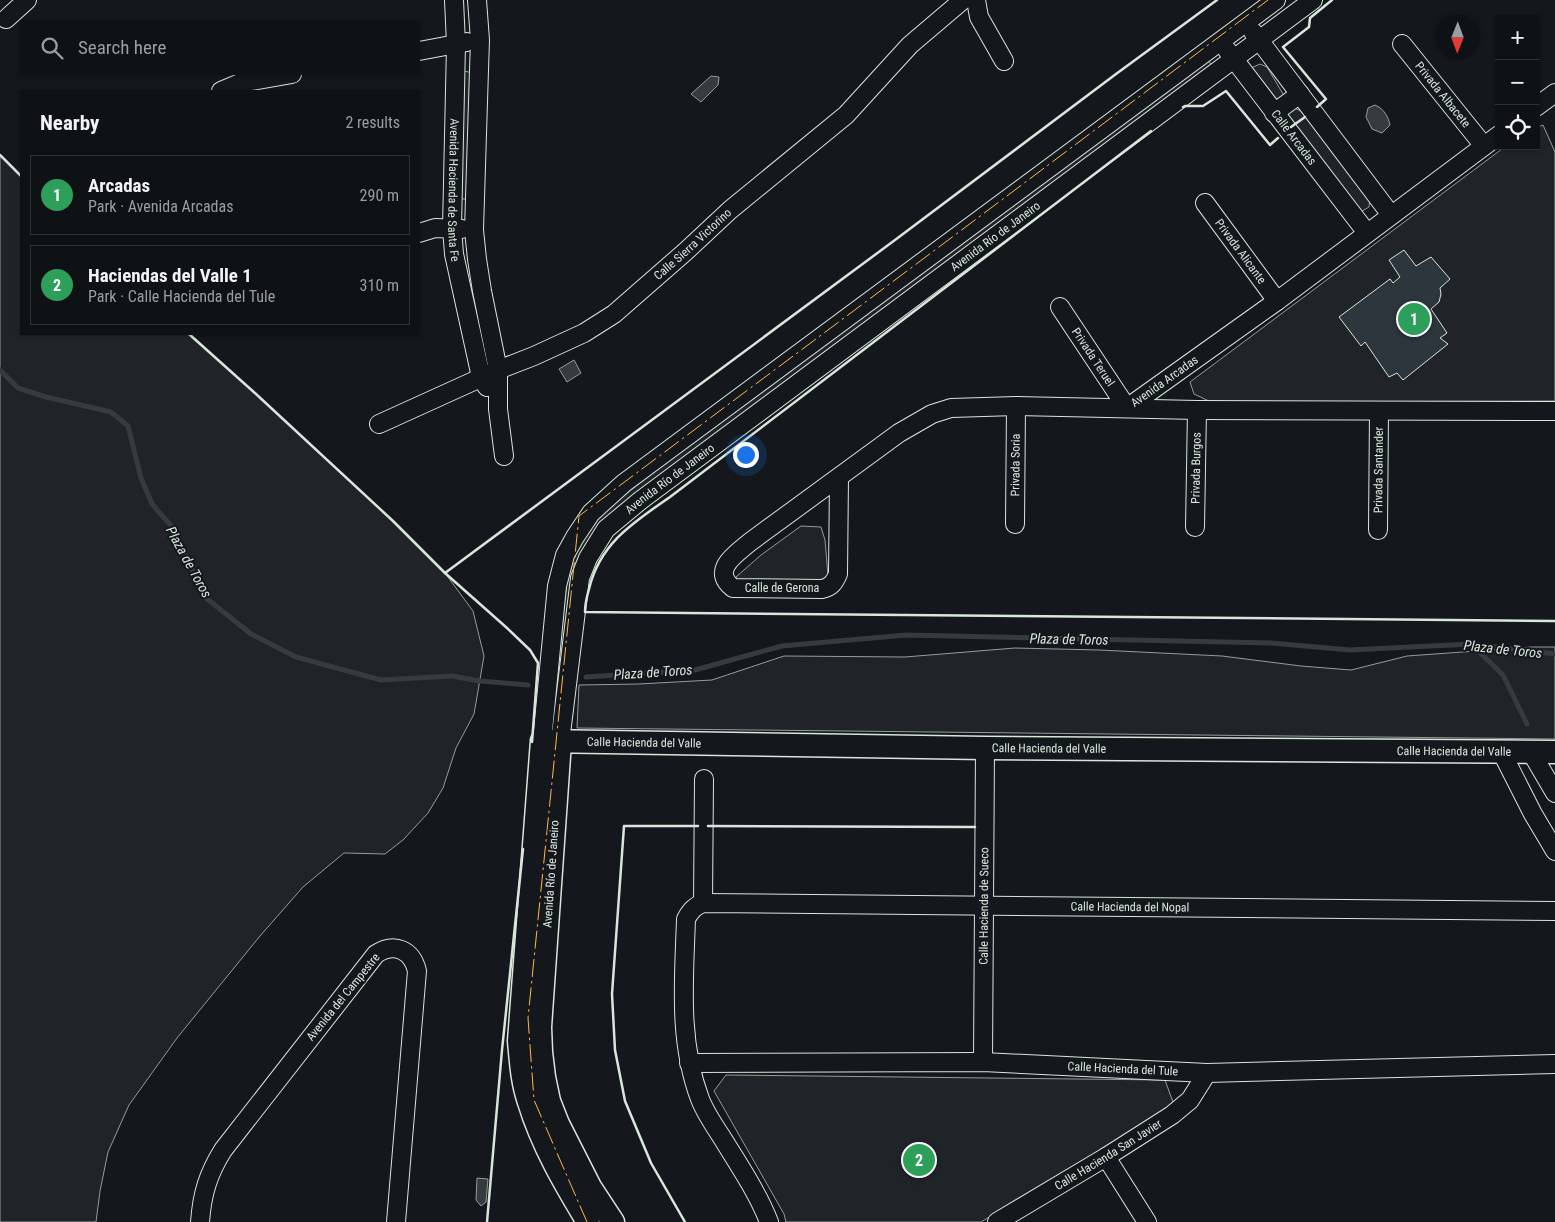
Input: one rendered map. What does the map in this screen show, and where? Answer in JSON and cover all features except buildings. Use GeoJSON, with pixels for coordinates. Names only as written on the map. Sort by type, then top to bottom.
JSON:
{"type":"FeatureCollection","features":[{"type":"Feature","properties":{"kind":"main road","name":"Calle Hacienda del Valle"},"geometry":{"type":"LineString","coordinates":[[551,741],[985,748],[1555,752]]}},
{"type":"Feature","properties":{"kind":"main road","name":"Avenida Río de Janeiro"},"geometry":{"type":"LineString","coordinates":[[551,741],[519,1041],[528,1101],[537,1125],[563,1181],[588,1222]]}},
{"type":"Feature","properties":{"kind":"main road","name":"Avenida Río de Janeiro"},"geometry":{"type":"LineString","coordinates":[[551,741],[540,1027],[541,1052],[549,1101],[558,1124],[590,1187],[613,1222]]}},
{"type":"Feature","properties":{"kind":"street"},"geometry":{"type":"LineString","coordinates":[[6,19],[27,0]]}},
{"type":"Feature","properties":{"kind":"street","name":"Avenida Hacienda de Santa Fe"},"geometry":{"type":"LineString","coordinates":[[454,0],[456,44],[452,228],[454,254],[481,377]]}},
{"type":"Feature","properties":{"kind":"street","name":"Avenida Hacienda de Santa Fe"},"geometry":{"type":"LineString","coordinates":[[477,0],[480,40],[474,230],[480,283],[498,370]]}},
{"type":"Feature","properties":{"kind":"street","name":"Avenida Río de Janeiro"},"geometry":{"type":"LineString","coordinates":[[551,741],[557,586],[565,555],[574,536],[591,513],[624,483],[1276,0]]}},
{"type":"Feature","properties":{"kind":"street","name":"Avenida Río de Janeiro"},"geometry":{"type":"LineString","coordinates":[[551,741],[580,578],[588,558],[606,529],[648,494],[1313,0]]}},
{"type":"Feature","properties":{"kind":"street"},"geometry":{"type":"LineString","coordinates":[[967,4],[1004,61]]}},
{"type":"Feature","properties":{"kind":"street","name":"Calle Sierra Victorino"},"geometry":{"type":"LineString","coordinates":[[379,424],[481,377],[534,356],[584,333],[614,314],[730,210],[846,115],[910,45],[967,4]]}},
{"type":"Feature","properties":{"kind":"street"},"geometry":{"type":"LineString","coordinates":[[1246,22],[1391,215]]}},
{"type":"Feature","properties":{"kind":"street"},"geometry":{"type":"LineString","coordinates":[[420,51],[480,40]]}},
{"type":"Feature","properties":{"kind":"street","name":"Calle Arcadas"},"geometry":{"type":"LineString","coordinates":[[1220,42],[1367,233]]}},
{"type":"Feature","properties":{"kind":"street","name":"Privada Albacete"},"geometry":{"type":"LineString","coordinates":[[1402,44],[1484,146]]}},
{"type":"Feature","properties":{"kind":"street"},"geometry":{"type":"LineString","coordinates":[[223,90],[240,82],[286,75]]}},
{"type":"Feature","properties":{"kind":"street"},"geometry":{"type":"LineString","coordinates":[[1539,105],[1555,92]]}},
{"type":"Feature","properties":{"kind":"street"},"geometry":{"type":"LineString","coordinates":[[1274,113],[1300,94]]}},
{"type":"Feature","properties":{"kind":"street","name":"Avenida Arcadas"},"geometry":{"type":"LineString","coordinates":[[1127,408],[1277,301],[1495,138]]}},
{"type":"Feature","properties":{"kind":"street","name":"Privada Alicante"},"geometry":{"type":"LineString","coordinates":[[1205,203],[1277,301]]}},
{"type":"Feature","properties":{"kind":"street"},"geometry":{"type":"LineString","coordinates":[[420,234],[435,228],[474,230]]}},
{"type":"Feature","properties":{"kind":"street","name":"Privada Teruel"},"geometry":{"type":"LineString","coordinates":[[1060,307],[1127,408]]}},
{"type":"Feature","properties":{"kind":"street"},"geometry":{"type":"LineString","coordinates":[[498,370],[498,410],[504,456]]}},
{"type":"Feature","properties":{"kind":"street"},"geometry":{"type":"LineString","coordinates":[[481,377],[498,410]]}},
{"type":"Feature","properties":{"kind":"street","name":"Calle de Gerona"},"geometry":{"type":"LineString","coordinates":[[839,477],[838,574],[829,587],[822,589],[733,588],[724,579],[725,565],[730,558],[757,536],[900,433],[932,414],[951,408],[1016,406],[1127,408]]}},
{"type":"Feature","properties":{"kind":"street","name":"Privada Soria"},"geometry":{"type":"LineString","coordinates":[[1015,524],[1016,406]]}},
{"type":"Feature","properties":{"kind":"street","name":"Avenida Arcadas"},"geometry":{"type":"LineString","coordinates":[[1127,408],[1196,410],[1555,411]]}},
{"type":"Feature","properties":{"kind":"street","name":"Privada Burgos"},"geometry":{"type":"LineString","coordinates":[[1195,527],[1196,410]]}},
{"type":"Feature","properties":{"kind":"street","name":"Privada Santander"},"geometry":{"type":"LineString","coordinates":[[1378,530],[1379,410]]}},
{"type":"Feature","properties":{"kind":"street","name":"Calle Hacienda de Sueco"},"geometry":{"type":"LineString","coordinates":[[983,1062],[985,748]]}},
{"type":"Feature","properties":{"kind":"street"},"geometry":{"type":"LineString","coordinates":[[1501,751],[1533,814],[1555,851]]}},
{"type":"Feature","properties":{"kind":"street"},"geometry":{"type":"LineString","coordinates":[[1531,752],[1555,793]]}},
{"type":"Feature","properties":{"kind":"street"},"geometry":{"type":"LineString","coordinates":[[704,779],[704,903],[690,911],[686,919],[684,1029],[689,1063],[700,1100],[769,1222]]}},
{"type":"Feature","properties":{"kind":"street","name":"Calle Hacienda del Nopal"},"geometry":{"type":"LineString","coordinates":[[704,903],[1555,911]]}},
{"type":"Feature","properties":{"kind":"street","name":"Avenida del Campestre"},"geometry":{"type":"LineString","coordinates":[[200,1222],[205,1186],[212,1167],[223,1150],[376,954],[384,949],[394,948],[406,952],[414,960],[417,971],[396,1222]]}},
{"type":"Feature","properties":{"kind":"street","name":"Calle Hacienda del Tule"},"geometry":{"type":"LineString","coordinates":[[689,1063],[983,1062],[1207,1073],[1555,1064]]}},
{"type":"Feature","properties":{"kind":"street","name":"Calle Hacienda San Javier"},"geometry":{"type":"LineString","coordinates":[[997,1222],[1106,1157],[1181,1108],[1190,1100],[1207,1073]]}},
{"type":"Feature","properties":{"kind":"street"},"geometry":{"type":"LineString","coordinates":[[1106,1157],[1147,1222]]}},
{"type":"Feature","properties":{"kind":"shaded area"},"geometry":{"type":"Polygon","coordinates":[[[1208,60],[1212,66],[598,530],[555,733],[550,729],[568,573],[576,552],[596,520],[614,503],[788,370],[1208,60]]]}},
{"type":"Feature","properties":{"kind":"shaded area"},"geometry":{"type":"Polygon","coordinates":[[[1260,64],[1267,67],[1286,99],[1275,106],[1251,68],[1260,64]]]}},
{"type":"Feature","properties":{"kind":"shaded area"},"geometry":{"type":"Polygon","coordinates":[[[464,71],[473,73],[470,199],[459,199],[464,71]]]}},
{"type":"Feature","properties":{"kind":"shaded area"},"geometry":{"type":"Polygon","coordinates":[[[711,76],[719,77],[718,85],[701,102],[691,94],[711,76]]]}},
{"type":"Feature","properties":{"kind":"shaded area"},"geometry":{"type":"Polygon","coordinates":[[[1375,105],[1385,113],[1390,125],[1382,133],[1372,129],[1366,117],[1368,108],[1375,105]]]}},
{"type":"Feature","properties":{"kind":"shaded area"},"geometry":{"type":"Polygon","coordinates":[[[1292,107],[1301,111],[1370,198],[1369,207],[1357,214],[1283,114],[1292,107]]]}},
{"type":"Feature","properties":{"kind":"shaded area"},"geometry":{"type":"Polygon","coordinates":[[[1543,125],[1555,152],[1555,401],[1211,402],[1194,394],[1190,382],[1501,150],[1540,150],[1540,126],[1543,125]]]}},
{"type":"Feature","properties":{"kind":"shaded area"},"geometry":{"type":"Polygon","coordinates":[[[0,155],[20,175],[20,335],[190,335],[393,521],[445,573],[473,611],[484,656],[474,714],[456,748],[443,788],[428,813],[403,840],[385,854],[344,853],[303,887],[260,936],[177,1038],[129,1105],[108,1152],[96,1222],[0,1222],[0,155]]]}},
{"type":"Feature","properties":{"kind":"shaded area"},"geometry":{"type":"Polygon","coordinates":[[[574,360],[581,373],[567,382],[559,369],[574,360]]]}},
{"type":"Feature","properties":{"kind":"shaded area"},"geometry":{"type":"Polygon","coordinates":[[[801,526],[821,527],[825,540],[828,576],[813,592],[739,588],[736,577],[761,555],[801,526]]]}},
{"type":"Feature","properties":{"kind":"shaded area"},"geometry":{"type":"Polygon","coordinates":[[[1555,647],[1555,739],[577,728],[579,685],[712,680],[784,656],[905,657],[1015,648],[1099,650],[1222,656],[1351,670],[1407,656],[1555,647]]]}},
{"type":"Feature","properties":{"kind":"shaded area"},"geometry":{"type":"Polygon","coordinates":[[[726,1075],[1165,1080],[1174,1105],[981,1222],[786,1222],[784,1214],[714,1091],[726,1075]]]}},
{"type":"Feature","properties":{"kind":"shaded area"},"geometry":{"type":"Polygon","coordinates":[[[477,1178],[488,1179],[486,1202],[481,1206],[476,1200],[477,1178]]]}},
{"type":"Feature","properties":{"kind":"waterway","name":"Plaza de Toros"},"geometry":{"type":"LineString","coordinates":[[0,370],[18,388],[46,397],[111,412],[128,426],[141,478],[152,504],[172,527],[206,598],[251,634],[296,657],[381,680],[452,676],[480,681],[528,685]]}},
{"type":"Feature","properties":{"kind":"waterway","name":"Plaza de Toros"},"geometry":{"type":"LineString","coordinates":[[586,677],[695,670],[782,646],[906,635],[1271,643],[1350,650],[1471,644],[1555,654]]}},
{"type":"Feature","properties":{"kind":"waterway"},"geometry":{"type":"LineString","coordinates":[[1471,644],[1503,675],[1527,724]]}},
{"type":"Feature","properties":{"kind":"wall"},"geometry":{"type":"LineString","coordinates":[[190,335],[393,521],[445,573],[1217,0]]}},
{"type":"Feature","properties":{"kind":"wall"},"geometry":{"type":"LineString","coordinates":[[1317,107],[1326,99],[1283,47],[1309,27],[1310,18],[1332,0]]}},
{"type":"Feature","properties":{"kind":"wall"},"geometry":{"type":"LineString","coordinates":[[1183,107],[1203,106],[1226,91],[1270,145],[1278,138]]}},
{"type":"Feature","properties":{"kind":"wall"},"geometry":{"type":"LineString","coordinates":[[1291,127],[1305,117]]}},
{"type":"Feature","properties":{"kind":"wall"},"geometry":{"type":"LineString","coordinates":[[1151,131],[631,525],[610,546],[601,559],[589,589],[585,612],[1555,621]]}},
{"type":"Feature","properties":{"kind":"wall"},"geometry":{"type":"LineString","coordinates":[[0,155],[20,175]]}},
{"type":"Feature","properties":{"kind":"wall"},"geometry":{"type":"LineString","coordinates":[[445,573],[530,650],[538,663],[532,742]]}},
{"type":"Feature","properties":{"kind":"wall"},"geometry":{"type":"LineString","coordinates":[[685,1222],[651,1163],[625,1101],[615,1050],[612,994],[624,826],[698,826]]}},
{"type":"Feature","properties":{"kind":"wall"},"geometry":{"type":"LineString","coordinates":[[708,826],[975,827]]}},
{"type":"Feature","properties":{"kind":"wall"},"geometry":{"type":"LineString","coordinates":[[487,1222],[502,1050],[523,849]]}},
{"type":"Feature","properties":{"kind":"power"},"geometry":{"type":"LineString","coordinates":[[587,1222],[534,1100],[528,1018],[579,516],[1268,0]]}},
{"type":"Feature","properties":{"kind":"place","name":"Arcadas"},"geometry":{"type":"Point","coordinates":[1414,319]}},
{"type":"Feature","properties":{"kind":"place","name":"Haciendas del Valle 1"},"geometry":{"type":"Point","coordinates":[919,1160]}}]}
